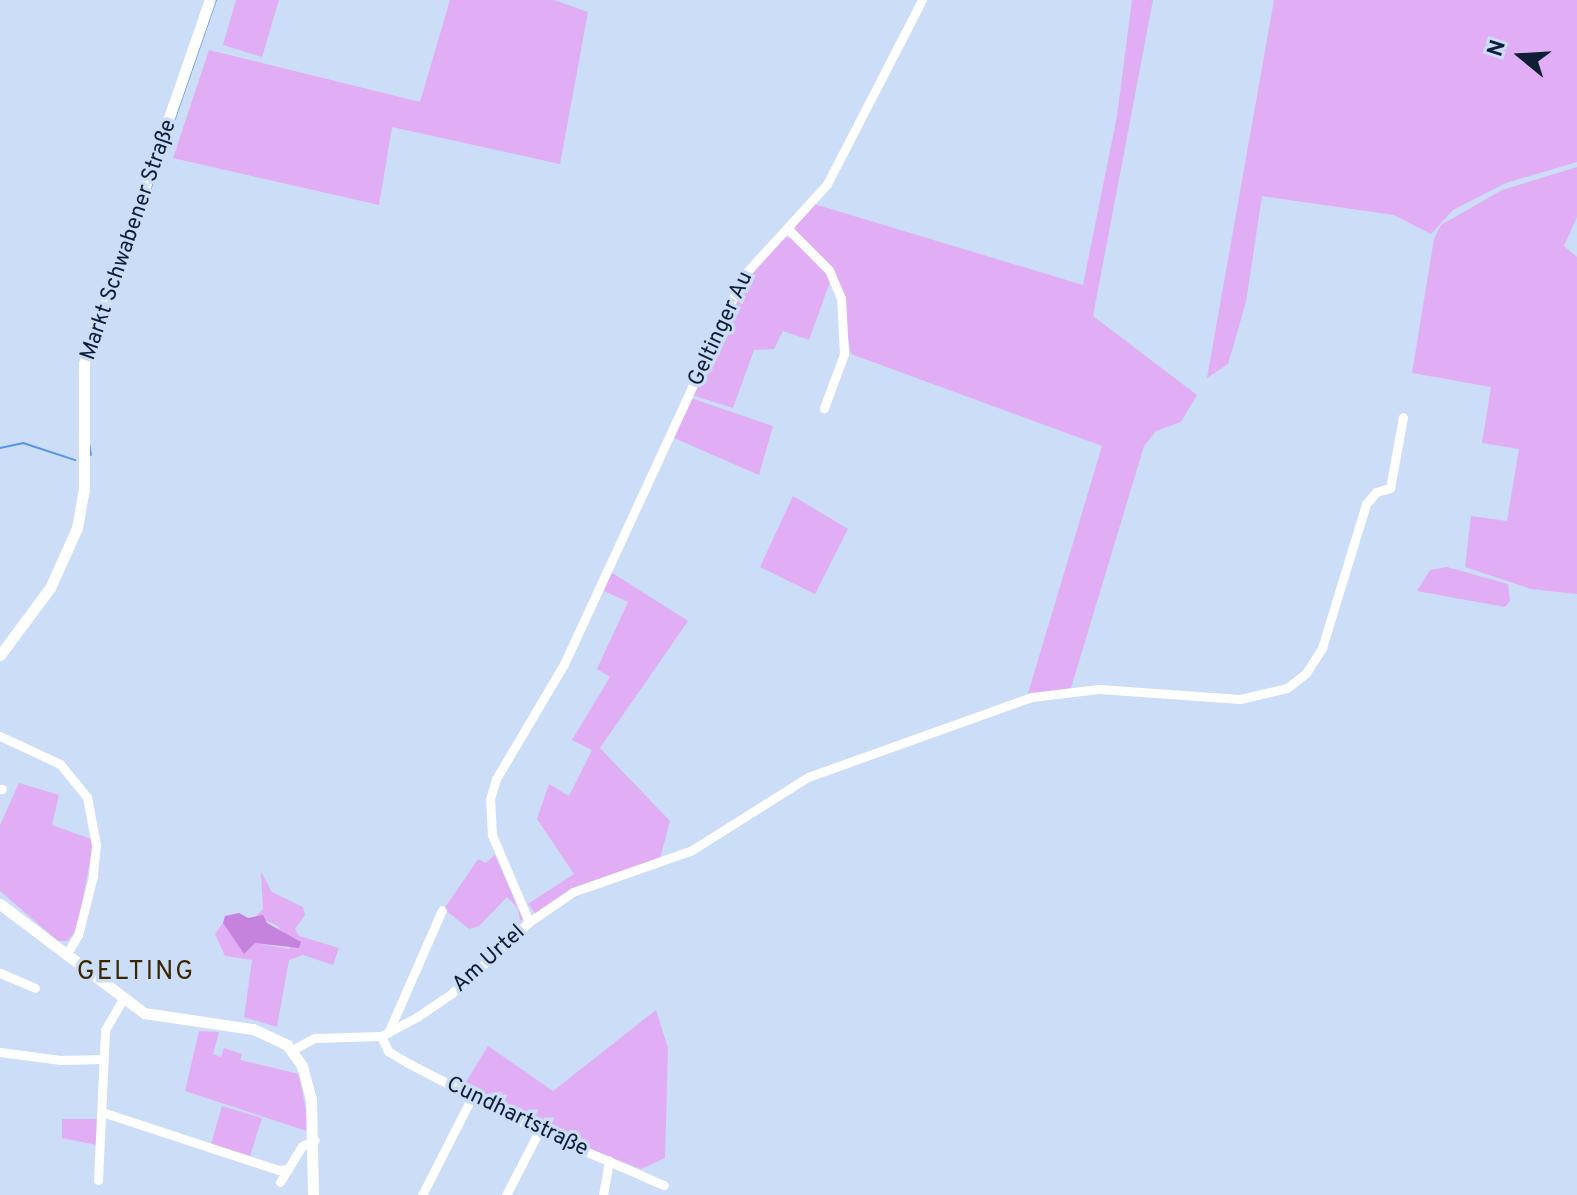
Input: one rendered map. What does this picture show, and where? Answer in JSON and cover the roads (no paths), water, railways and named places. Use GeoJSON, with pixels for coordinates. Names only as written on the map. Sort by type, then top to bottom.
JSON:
{"type":"FeatureCollection","features":[{"type":"Feature","properties":{"kind":"main road","name":"Markt Schwabener Straße"},"geometry":{"type":"LineString","coordinates":[[0,655],[50,588],[77,528],[84,490],[84,363],[210,0]]}},
{"type":"Feature","properties":{"kind":"main road"},"geometry":{"type":"LineString","coordinates":[[0,904],[123,999],[152,1017],[264,1032],[292,1050],[309,1086],[315,1140],[313,1195]]}},
{"type":"Feature","properties":{"kind":"street","name":"Geltinger Au"},"geometry":{"type":"LineString","coordinates":[[556,681],[737,288],[761,252],[827,184],[922,0]]}},
{"type":"Feature","properties":{"kind":"street"},"geometry":{"type":"LineString","coordinates":[[787,228],[829,270],[841,298],[844,354],[824,408]]}},
{"type":"Feature","properties":{"kind":"street"},"geometry":{"type":"LineString","coordinates":[[529,922],[573,892],[692,850],[808,777],[1032,697],[1099,689],[1240,699],[1287,688],[1306,673],[1322,648],[1366,504],[1376,492],[1390,488],[1403,417]]}},
{"type":"Feature","properties":{"kind":"street","name":"Am Urtel"},"geometry":{"type":"LineString","coordinates":[[384,1034],[451,994],[529,922],[496,850],[490,799],[500,771],[556,681]]}},
{"type":"Feature","properties":{"kind":"street"},"geometry":{"type":"LineString","coordinates":[[0,736],[60,764],[87,797],[96,845],[93,876],[78,935],[66,955]]}},
{"type":"Feature","properties":{"kind":"street"},"geometry":{"type":"LineString","coordinates":[[292,1050],[315,1038],[384,1034],[442,910]]}},
{"type":"Feature","properties":{"kind":"street"},"geometry":{"type":"LineString","coordinates":[[0,973],[35,988]]}},
{"type":"Feature","properties":{"kind":"street"},"geometry":{"type":"LineString","coordinates":[[98,1180],[102,1059],[108,1020],[123,999]]}},
{"type":"Feature","properties":{"kind":"street","name":"Cundhartstraße"},"geometry":{"type":"LineString","coordinates":[[384,1034],[388,1051],[539,1131],[664,1185]]}},
{"type":"Feature","properties":{"kind":"street"},"geometry":{"type":"LineString","coordinates":[[0,1052],[60,1060],[102,1059]]}},
{"type":"Feature","properties":{"kind":"street"},"geometry":{"type":"LineString","coordinates":[[422,1195],[473,1095]]}},
{"type":"Feature","properties":{"kind":"street"},"geometry":{"type":"LineString","coordinates":[[102,1112],[278,1170],[288,1169]]}},
{"type":"Feature","properties":{"kind":"street"},"geometry":{"type":"LineString","coordinates":[[506,1195],[539,1131]]}},
{"type":"Feature","properties":{"kind":"street"},"geometry":{"type":"LineString","coordinates":[[280,1182],[305,1142],[315,1140]]}},
{"type":"Feature","properties":{"kind":"street"},"geometry":{"type":"LineString","coordinates":[[603,1195],[609,1161]]}},
{"type":"Feature","properties":{"kind":"waterway"},"geometry":{"type":"LineString","coordinates":[[130,248],[216,0]]}},
{"type":"Feature","properties":{"kind":"waterway"},"geometry":{"type":"LineString","coordinates":[[0,448],[23,443],[75,460]]}},
{"type":"Feature","properties":{"kind":"waterway"},"geometry":{"type":"LineString","coordinates":[[89,443],[91,455]]}},
{"type":"Feature","properties":{"kind":"district","name":"GELTING"},"geometry":{"type":"Point","coordinates":[136,973]}}]}
